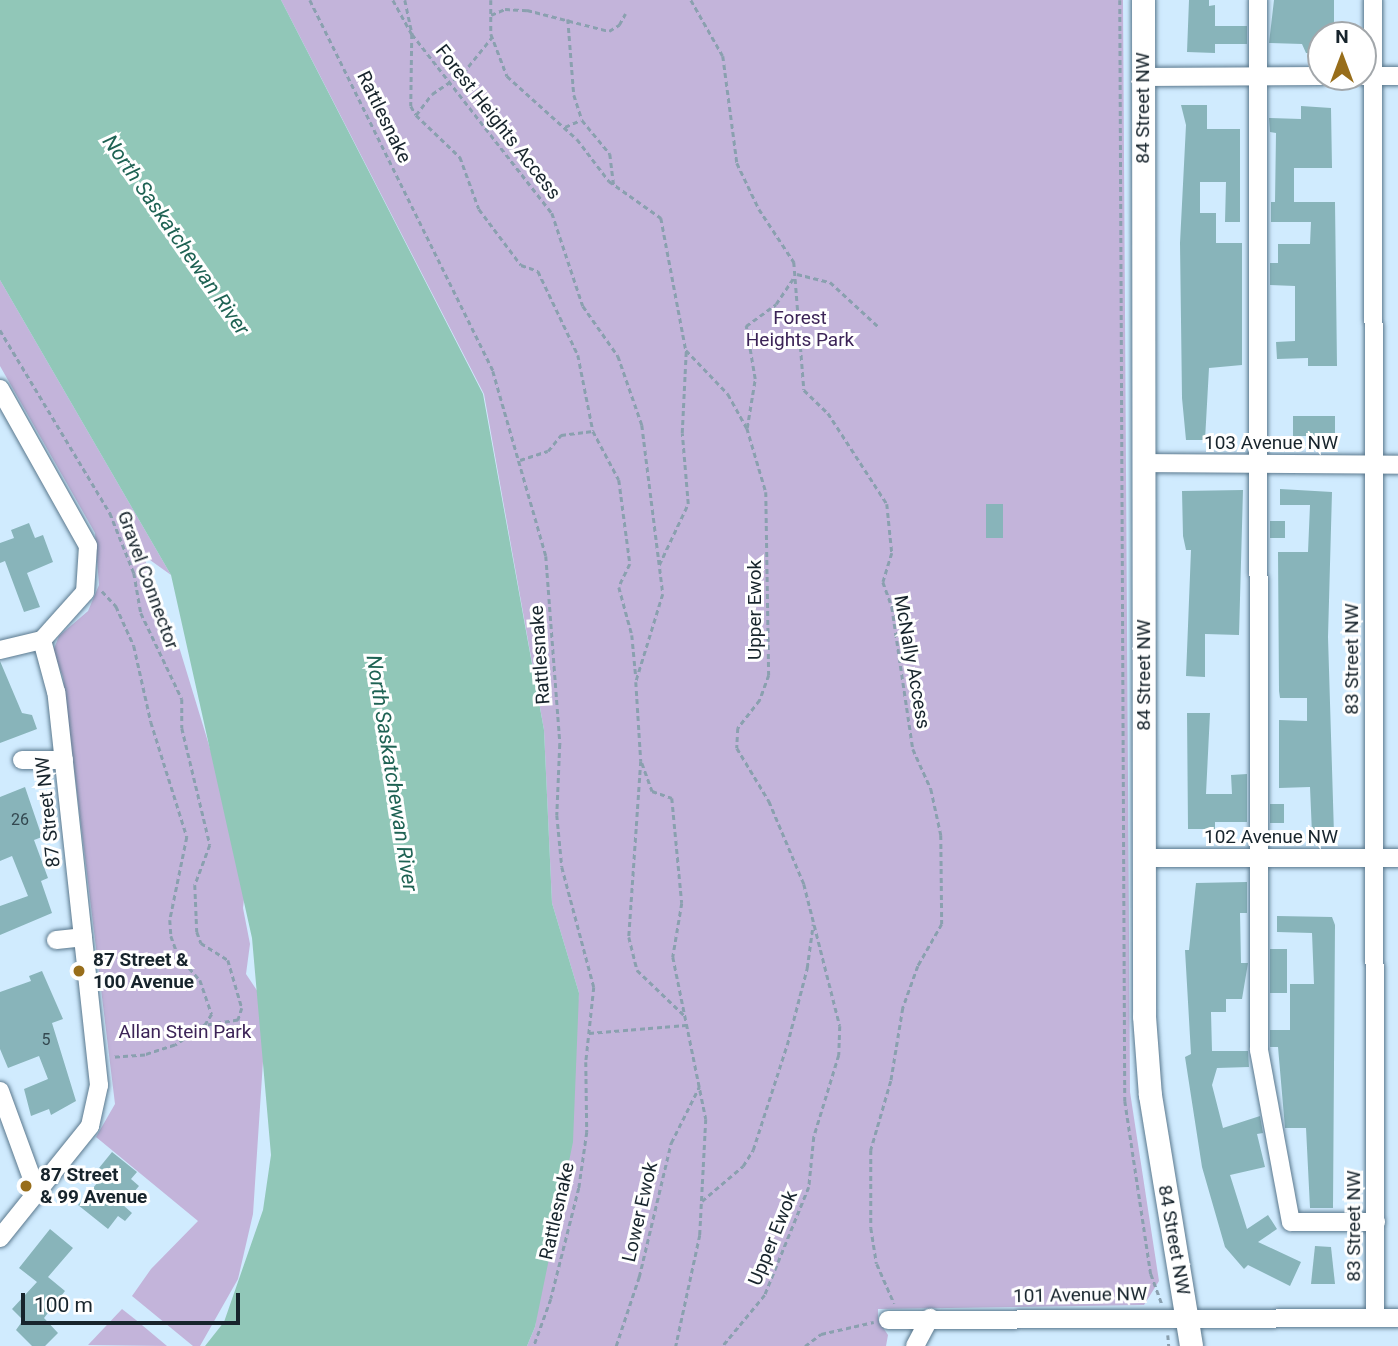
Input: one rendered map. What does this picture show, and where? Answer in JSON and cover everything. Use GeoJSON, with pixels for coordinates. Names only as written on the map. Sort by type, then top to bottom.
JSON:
{"type":"FeatureCollection","features":[{"type":"Feature","properties":{"kind":"main road","name":"84 Street NW"},"geometry":{"type":"LineString","coordinates":[[1143,0],[1144,1016],[1150,1096],[1191,1346]]}},
{"type":"Feature","properties":{"kind":"street"},"geometry":{"type":"LineString","coordinates":[[1258,0],[1259,1050],[1291,1223],[1376,1223]]}},
{"type":"Feature","properties":{"kind":"street","name":"83 Street NW"},"geometry":{"type":"LineString","coordinates":[[1372,21],[1373,0]]}},
{"type":"Feature","properties":{"kind":"street"},"geometry":{"type":"LineString","coordinates":[[1143,76],[1307,76]]}},
{"type":"Feature","properties":{"kind":"street"},"geometry":{"type":"LineString","coordinates":[[1377,76],[1398,76]]}},
{"type":"Feature","properties":{"kind":"street","name":"83 Street NW"},"geometry":{"type":"LineString","coordinates":[[1368,91],[1375,1317]]}},
{"type":"Feature","properties":{"kind":"street"},"geometry":{"type":"LineString","coordinates":[[0,388],[88,546],[85,592],[72,610],[42,640],[0,650]]}},
{"type":"Feature","properties":{"kind":"street","name":"103 Avenue NW"},"geometry":{"type":"LineString","coordinates":[[1143,463],[1398,465]]}},
{"type":"Feature","properties":{"kind":"street","name":"87 Street NW"},"geometry":{"type":"LineString","coordinates":[[0,1238],[90,1126],[98,1103],[96,1058],[56,692],[42,640]]}},
{"type":"Feature","properties":{"kind":"street"},"geometry":{"type":"LineString","coordinates":[[22,760],[64,760]]}},
{"type":"Feature","properties":{"kind":"street","name":"102 Avenue NW"},"geometry":{"type":"LineString","coordinates":[[1144,858],[1398,858]]}},
{"type":"Feature","properties":{"kind":"street"},"geometry":{"type":"LineString","coordinates":[[56,940],[83,937]]}},
{"type":"Feature","properties":{"kind":"street"},"geometry":{"type":"LineString","coordinates":[[0,1091],[37,1192]]}},
{"type":"Feature","properties":{"kind":"street"},"geometry":{"type":"LineString","coordinates":[[915,1346],[930,1318]]}},
{"type":"Feature","properties":{"kind":"street","name":"101 Avenue NW"},"geometry":{"type":"LineString","coordinates":[[888,1320],[1398,1318]]}},
{"type":"Feature","properties":{"kind":"path","name":"Rattlesnake"},"geometry":{"type":"LineString","coordinates":[[310,0],[493,371],[546,556],[553,612],[561,854],[594,987],[589,1032],[587,1132],[579,1188],[551,1300],[534,1346]]}},
{"type":"Feature","properties":{"kind":"path"},"geometry":{"type":"LineString","coordinates":[[393,0],[412,34],[411,106],[416,115],[460,158],[479,209],[521,265],[538,271],[578,355],[593,431],[619,480],[630,565],[619,587],[632,635],[636,682]]}},
{"type":"Feature","properties":{"kind":"path","name":"Forest Heights Access"},"geometry":{"type":"LineString","coordinates":[[405,0],[412,34],[552,213],[583,306],[618,356],[642,425],[661,608],[636,682],[641,761],[629,937],[637,970],[684,1015],[706,1119],[700,1235],[677,1346]]}},
{"type":"Feature","properties":{"kind":"path"},"geometry":{"type":"LineString","coordinates":[[491,0],[492,37],[507,76],[527,99],[565,127],[614,185],[661,218],[686,350],[682,433],[688,503],[658,568]]}},
{"type":"Feature","properties":{"kind":"path","name":"McNally Access"},"geometry":{"type":"LineString","coordinates":[[691,0],[723,56],[737,163],[797,274],[794,295],[802,328],[804,390],[828,413],[887,504],[892,553],[883,582],[892,607],[913,749],[931,789],[941,835],[942,924],[918,965],[903,1008],[891,1081],[872,1150],[869,1192],[877,1264],[896,1306],[888,1320]]}},
{"type":"Feature","properties":{"kind":"path"},"geometry":{"type":"LineString","coordinates":[[491,15],[505,9],[568,19],[609,31],[619,25],[625,14]]}},
{"type":"Feature","properties":{"kind":"path"},"geometry":{"type":"LineString","coordinates":[[568,19],[568,53],[582,120],[610,154],[614,185]]}},
{"type":"Feature","properties":{"kind":"path"},"geometry":{"type":"LineString","coordinates":[[416,115],[432,94],[463,73],[492,37]]}},
{"type":"Feature","properties":{"kind":"path"},"geometry":{"type":"LineString","coordinates":[[565,127],[582,120]]}},
{"type":"Feature","properties":{"kind":"path"},"geometry":{"type":"LineString","coordinates":[[747,428],[755,379],[746,326],[776,304],[797,274],[830,282],[879,327]]}},
{"type":"Feature","properties":{"kind":"path","name":"Gravel Connector"},"geometry":{"type":"LineString","coordinates":[[0,330],[110,513],[134,573],[142,613],[182,699],[182,729],[210,845],[195,885],[197,932],[201,943],[228,960],[242,1007],[237,1020],[205,1025]]}},
{"type":"Feature","properties":{"kind":"path","name":"Upper Ewok"},"geometry":{"type":"LineString","coordinates":[[686,350],[728,394],[747,428],[769,515],[769,675],[760,699],[738,728],[737,748],[769,801],[804,884],[840,1026],[835,1079],[814,1138],[809,1187],[765,1295],[723,1346]]}},
{"type":"Feature","properties":{"kind":"path"},"geometry":{"type":"LineString","coordinates":[[520,460],[548,451],[561,435],[593,431]]}},
{"type":"Feature","properties":{"kind":"path"},"geometry":{"type":"LineString","coordinates":[[88,576],[116,606],[134,646],[151,722],[187,838],[169,929],[178,955],[200,980],[212,1014],[205,1025],[175,1045],[145,1055],[96,1058]]}},
{"type":"Feature","properties":{"kind":"path"},"geometry":{"type":"LineString","coordinates":[[641,761],[652,791],[672,798],[682,903],[673,957],[684,1015]]}},
{"type":"Feature","properties":{"kind":"path"},"geometry":{"type":"LineString","coordinates":[[702,1201],[743,1166],[753,1150],[787,1045],[807,968],[813,920]]}},
{"type":"Feature","properties":{"kind":"path"},"geometry":{"type":"LineString","coordinates":[[589,1032],[687,1025]]}},
{"type":"Feature","properties":{"kind":"path","name":"Lower Ewok"},"geometry":{"type":"LineString","coordinates":[[616,1346],[639,1277],[671,1143],[699,1087]]}},
{"type":"Feature","properties":{"kind":"path"},"geometry":{"type":"LineString","coordinates":[[805,1346],[821,1334],[888,1320]]}},
{"type":"Feature","properties":{"kind":"path"},"geometry":{"type":"LineString","coordinates":[[1168,1336],[1169,1346]]}},
{"type":"Feature","properties":{"kind":"green space","name":"Forest Heights Park"},"geometry":{"type":"Polygon","coordinates":[[[281,0],[1123,0],[1130,1092],[1159,1281],[1144,1305],[878,1309],[878,1320],[888,1335],[886,1346],[527,1346],[535,1327],[579,993],[552,903],[544,730],[484,394],[281,0]]]}},
{"type":"Feature","properties":{"kind":"green space","name":"Allan Stein Park"},"geometry":{"type":"Polygon","coordinates":[[[0,280],[171,575],[143,555],[180,650],[216,768],[245,890],[243,908],[250,944],[246,974],[258,992],[264,1046],[253,1214],[238,1279],[200,1346],[193,1346],[132,1296],[151,1269],[198,1221],[96,1137],[115,1104],[63,677],[53,651],[59,636],[88,611],[99,585],[95,533],[0,366],[0,280]]]}},
{"type":"Feature","properties":{"kind":"green space"},"geometry":{"type":"Polygon","coordinates":[[[122,1309],[136,1320],[167,1346],[88,1345],[122,1309]]]}},
{"type":"Feature","properties":{"kind":"water","name":"North Saskatchewan River"},"geometry":{"type":"Polygon","coordinates":[[[0,0],[281,0],[483,394],[544,730],[552,903],[579,993],[573,1142],[535,1327],[527,1346],[205,1346],[224,1322],[263,1210],[271,1155],[252,938],[171,575],[0,280],[0,0]]]}},
{"type":"Feature","properties":{"kind":"building"},"geometry":{"type":"Polygon","coordinates":[[[1189,0],[1209,0],[1209,6],[1215,5],[1215,26],[1247,26],[1247,44],[1215,44],[1215,53],[1187,52],[1189,0]]]}},
{"type":"Feature","properties":{"kind":"building"},"geometry":{"type":"Polygon","coordinates":[[[1274,0],[1334,0],[1334,21],[1307,21],[1307,53],[1302,44],[1269,43],[1274,0]]]}},
{"type":"Feature","properties":{"kind":"building"},"geometry":{"type":"Polygon","coordinates":[[[1181,105],[1207,105],[1207,129],[1240,129],[1240,222],[1225,222],[1226,182],[1200,182],[1200,213],[1216,213],[1216,243],[1242,243],[1242,365],[1209,368],[1205,440],[1186,440],[1182,398],[1180,243],[1186,125],[1181,105]]]}},
{"type":"Feature","properties":{"kind":"building"},"geometry":{"type":"Polygon","coordinates":[[[1301,106],[1331,108],[1332,168],[1294,168],[1294,202],[1335,202],[1337,366],[1308,366],[1308,358],[1277,359],[1276,342],[1295,341],[1295,286],[1270,285],[1270,263],[1278,263],[1278,244],[1310,244],[1311,222],[1271,222],[1271,202],[1275,202],[1276,133],[1270,132],[1269,118],[1301,119],[1301,106]]]}},
{"type":"Feature","properties":{"kind":"building"},"geometry":{"type":"Polygon","coordinates":[[[1293,416],[1335,416],[1335,436],[1293,436],[1293,416]]]}},
{"type":"Feature","properties":{"kind":"building"},"geometry":{"type":"Polygon","coordinates":[[[1280,489],[1332,492],[1328,637],[1334,834],[1312,834],[1310,787],[1279,788],[1279,720],[1307,721],[1307,698],[1280,698],[1278,552],[1308,552],[1310,505],[1280,505],[1280,489]]]}},
{"type":"Feature","properties":{"kind":"building"},"geometry":{"type":"Polygon","coordinates":[[[1243,490],[1239,635],[1205,634],[1205,677],[1186,676],[1191,550],[1186,550],[1183,536],[1182,491],[1243,490]]]}},
{"type":"Feature","properties":{"kind":"building"},"geometry":{"type":"Polygon","coordinates":[[[986,504],[1003,504],[1003,538],[986,538],[986,504]]]}},
{"type":"Feature","properties":{"kind":"building"},"geometry":{"type":"Polygon","coordinates":[[[1270,521],[1285,521],[1285,538],[1270,538],[1270,521]]]}},
{"type":"Feature","properties":{"kind":"building"},"geometry":{"type":"Polygon","coordinates":[[[29,523],[35,538],[43,535],[53,562],[27,573],[40,607],[24,612],[5,561],[0,563],[0,543],[14,538],[11,530],[29,523]]]}},
{"type":"Feature","properties":{"kind":"building"},"geometry":{"type":"Polygon","coordinates":[[[0,661],[22,713],[32,715],[37,729],[0,743],[0,661]]]}},
{"type":"Feature","properties":{"kind":"building"},"geometry":{"type":"Polygon","coordinates":[[[1187,713],[1210,713],[1206,794],[1232,794],[1231,775],[1247,774],[1247,822],[1215,822],[1215,829],[1188,829],[1187,713]]]}},
{"type":"Feature","properties":{"kind":"building"},"geometry":{"type":"Polygon","coordinates":[[[25,787],[42,837],[34,840],[48,878],[41,881],[52,913],[0,935],[0,906],[28,896],[12,856],[0,861],[0,797],[25,787]]]}},
{"type":"Feature","properties":{"kind":"building"},"geometry":{"type":"Polygon","coordinates":[[[1270,804],[1284,804],[1284,823],[1270,823],[1270,804]]]}},
{"type":"Feature","properties":{"kind":"building"},"geometry":{"type":"Polygon","coordinates":[[[1247,882],[1247,913],[1240,913],[1241,963],[1248,963],[1242,999],[1226,999],[1226,1012],[1211,1012],[1212,1051],[1248,1051],[1249,1067],[1217,1068],[1212,1085],[1223,1128],[1260,1116],[1263,1133],[1257,1134],[1265,1167],[1230,1175],[1247,1229],[1268,1215],[1277,1229],[1258,1242],[1301,1262],[1290,1286],[1248,1265],[1244,1269],[1225,1247],[1202,1167],[1185,1057],[1191,1054],[1185,950],[1189,950],[1196,883],[1247,882]]]}},
{"type":"Feature","properties":{"kind":"building"},"geometry":{"type":"Polygon","coordinates":[[[1277,916],[1332,917],[1335,925],[1333,1208],[1310,1208],[1306,1128],[1285,1128],[1278,1047],[1270,1047],[1270,1030],[1290,1030],[1290,984],[1314,984],[1312,933],[1277,932],[1277,916]]]}},
{"type":"Feature","properties":{"kind":"building"},"geometry":{"type":"Polygon","coordinates":[[[1270,949],[1287,949],[1287,993],[1270,993],[1270,949]]]}},
{"type":"Feature","properties":{"kind":"building"},"geometry":{"type":"Polygon","coordinates":[[[42,971],[63,1019],[52,1023],[76,1101],[51,1115],[49,1109],[31,1116],[24,1089],[48,1079],[39,1056],[8,1068],[0,1049],[0,992],[31,981],[29,976],[42,971]]]}},
{"type":"Feature","properties":{"kind":"building"},"geometry":{"type":"Polygon","coordinates":[[[112,1152],[137,1172],[131,1179],[139,1186],[123,1205],[132,1213],[125,1221],[118,1216],[108,1229],[78,1205],[106,1173],[99,1168],[112,1152]]]}},
{"type":"Feature","properties":{"kind":"building"},"geometry":{"type":"Polygon","coordinates":[[[50,1229],[73,1248],[48,1277],[65,1291],[44,1318],[58,1333],[45,1346],[32,1346],[16,1330],[23,1320],[12,1309],[37,1282],[19,1268],[50,1229]]]}},
{"type":"Feature","properties":{"kind":"building"},"geometry":{"type":"Polygon","coordinates":[[[1315,1246],[1331,1247],[1335,1284],[1311,1284],[1315,1246]]]}},
{"type":"Feature","properties":{"kind":"place","name":"87 Street & 100 Avenue"},"geometry":{"type":"Point","coordinates":[79,971]}},
{"type":"Feature","properties":{"kind":"place","name":"87 Street & 99 Avenue"},"geometry":{"type":"Point","coordinates":[26,1186]}}]}
